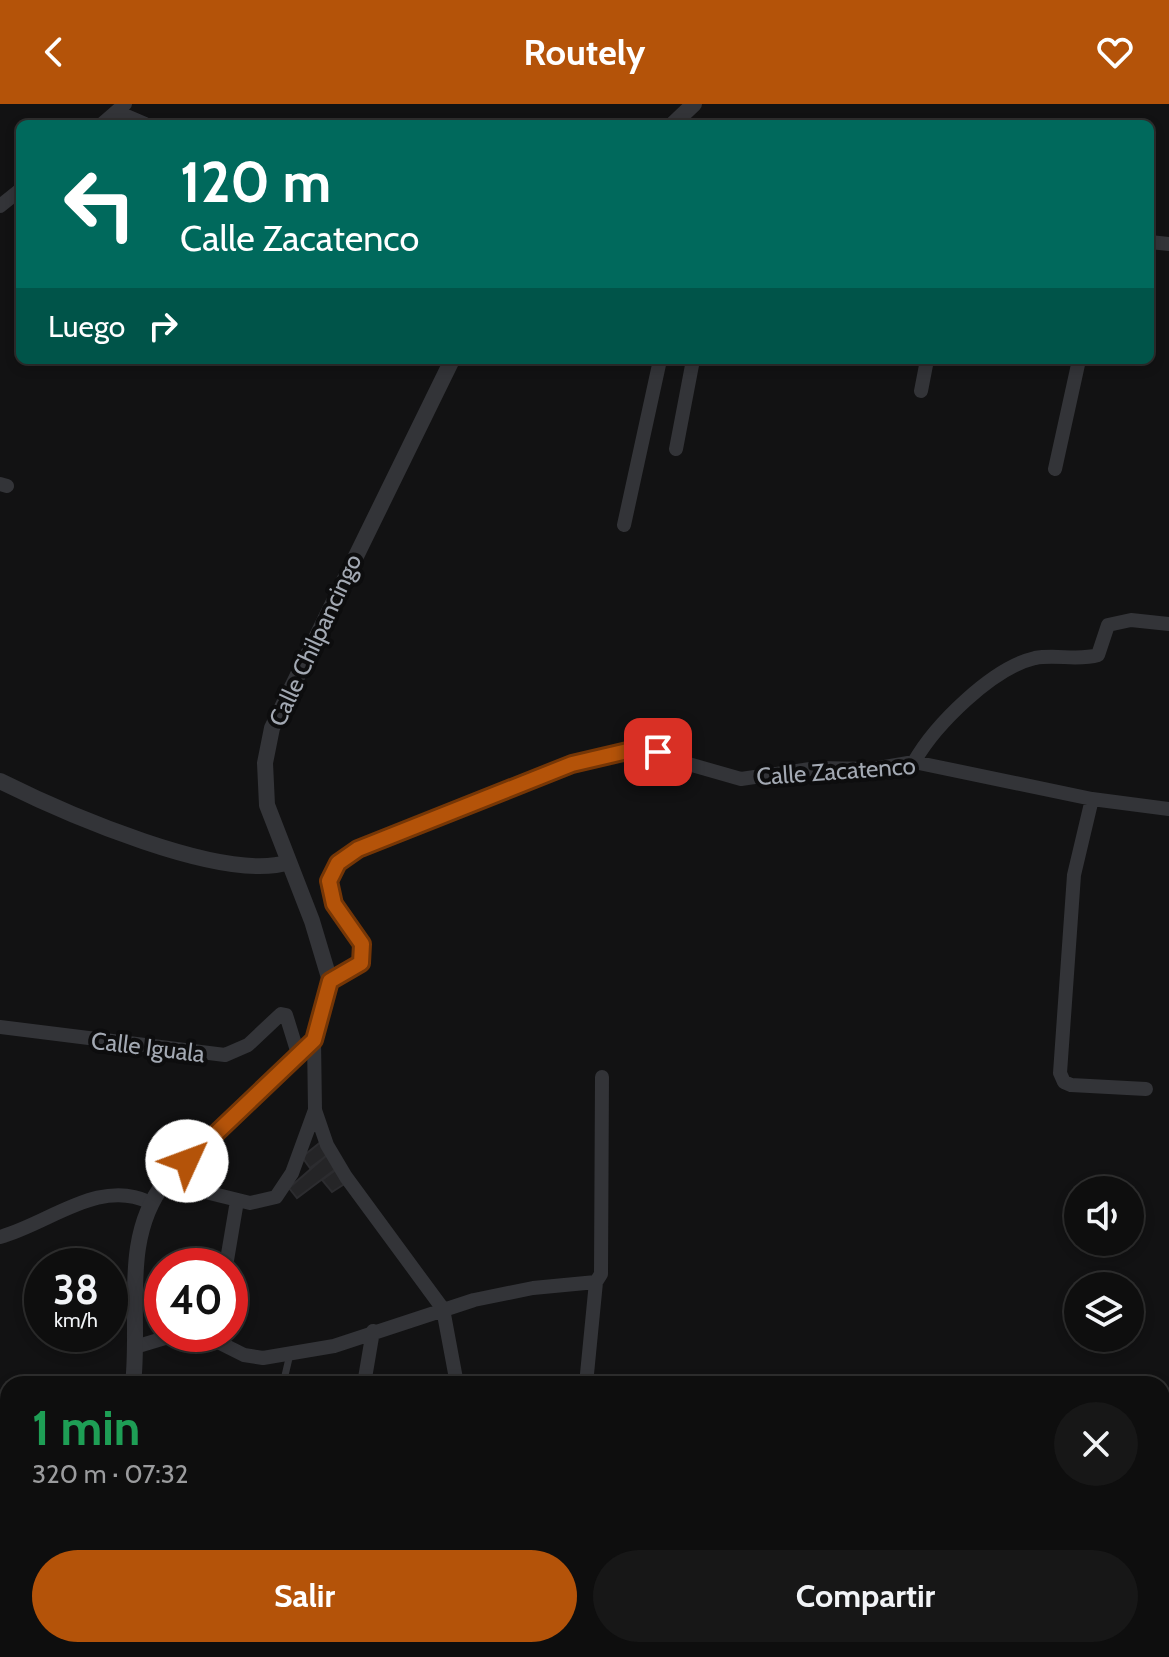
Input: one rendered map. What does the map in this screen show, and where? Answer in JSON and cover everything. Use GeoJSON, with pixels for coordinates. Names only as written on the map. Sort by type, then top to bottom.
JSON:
{"type":"FeatureCollection","features":[{"type":"Feature","properties":{"kind":"street"},"geometry":{"type":"LineString","coordinates":[[677,120],[694,104]]}},
{"type":"Feature","properties":{"kind":"street"},"geometry":{"type":"LineString","coordinates":[[121,108],[139,120]]}},
{"type":"Feature","properties":{"kind":"street"},"geometry":{"type":"LineString","coordinates":[[0,206],[16,193]]}},
{"type":"Feature","properties":{"kind":"street","name":"Calle Chilpancingo"},"geometry":{"type":"LineString","coordinates":[[330,981],[267,805],[264,784],[272,728],[450,364]]}},
{"type":"Feature","properties":{"kind":"street"},"geometry":{"type":"LineString","coordinates":[[624,525],[659,364]]}},
{"type":"Feature","properties":{"kind":"street"},"geometry":{"type":"LineString","coordinates":[[676,449],[692,364]]}},
{"type":"Feature","properties":{"kind":"street"},"geometry":{"type":"LineString","coordinates":[[921,391],[926,364]]}},
{"type":"Feature","properties":{"kind":"street"},"geometry":{"type":"LineString","coordinates":[[1055,469],[1078,364]]}},
{"type":"Feature","properties":{"kind":"street"},"geometry":{"type":"LineString","coordinates":[[914,762],[927,738],[956,708],[990,682],[1031,659],[1098,655],[1108,625],[1117,621],[1169,624]]}},
{"type":"Feature","properties":{"kind":"street","name":"Calle Zacatenco"},"geometry":{"type":"LineString","coordinates":[[330,981],[361,963],[362,944],[334,904],[329,881],[338,863],[358,849],[572,764],[636,749],[658,752],[741,779],[817,768],[873,769],[914,762],[1092,799],[1169,809]]}},
{"type":"Feature","properties":{"kind":"street"},"geometry":{"type":"LineString","coordinates":[[0,781],[63,812],[143,840],[235,866],[272,868],[289,862]]}},
{"type":"Feature","properties":{"kind":"street"},"geometry":{"type":"LineString","coordinates":[[1092,799],[1072,889],[1060,1073],[1064,1082],[1071,1085],[1146,1089]]}},
{"type":"Feature","properties":{"kind":"street"},"geometry":{"type":"LineString","coordinates":[[330,981],[314,1040],[315,1110],[327,1145],[346,1177],[443,1309],[456,1376]]}},
{"type":"Feature","properties":{"kind":"street","name":"Calle Iguala"},"geometry":{"type":"LineString","coordinates":[[0,1027],[225,1055],[248,1045],[281,1014],[286,1015],[299,1057]]}},
{"type":"Feature","properties":{"kind":"street"},"geometry":{"type":"LineString","coordinates":[[133,1376],[135,1269],[149,1202],[165,1182],[314,1040]]}},
{"type":"Feature","properties":{"kind":"street"},"geometry":{"type":"LineString","coordinates":[[587,1376],[596,1282],[601,1274],[602,1077]]}},
{"type":"Feature","properties":{"kind":"street"},"geometry":{"type":"LineString","coordinates":[[165,1182],[237,1201],[262,1201],[276,1197],[286,1187],[315,1110]]}},
{"type":"Feature","properties":{"kind":"street"},"geometry":{"type":"LineString","coordinates":[[0,1237],[35,1226],[97,1195],[131,1194],[149,1202]]}},
{"type":"Feature","properties":{"kind":"street"},"geometry":{"type":"LineString","coordinates":[[229,1248],[237,1201]]}},
{"type":"Feature","properties":{"kind":"street"},"geometry":{"type":"LineString","coordinates":[[238,1352],[263,1358],[334,1346],[443,1309],[533,1288],[596,1282]]}},
{"type":"Feature","properties":{"kind":"street"},"geometry":{"type":"LineString","coordinates":[[365,1376],[373,1331]]}},
{"type":"Feature","properties":{"kind":"street"},"geometry":{"type":"LineString","coordinates":[[135,1347],[144,1344]]}},
{"type":"Feature","properties":{"kind":"lane"},"geometry":{"type":"LineString","coordinates":[[285,1376],[290,1354]]}},
{"type":"Feature","properties":{"kind":"building"},"geometry":{"type":"Polygon","coordinates":[[[322,1141],[330,1153],[310,1168],[302,1157],[322,1141]]]}},
{"type":"Feature","properties":{"kind":"building"},"geometry":{"type":"Polygon","coordinates":[[[327,1155],[337,1168],[297,1198],[289,1188],[327,1155]]]}},
{"type":"Feature","properties":{"kind":"building"},"geometry":{"type":"Polygon","coordinates":[[[337,1169],[346,1183],[332,1192],[322,1180],[337,1169]]]}},
{"type":"Feature","properties":{"kind":"route"},"geometry":{"type":"LineString","coordinates":[[187,1161],[314,1040],[330,981],[361,963],[362,944],[334,904],[329,881],[338,863],[358,849],[572,764],[636,749],[658,752]]}}]}
